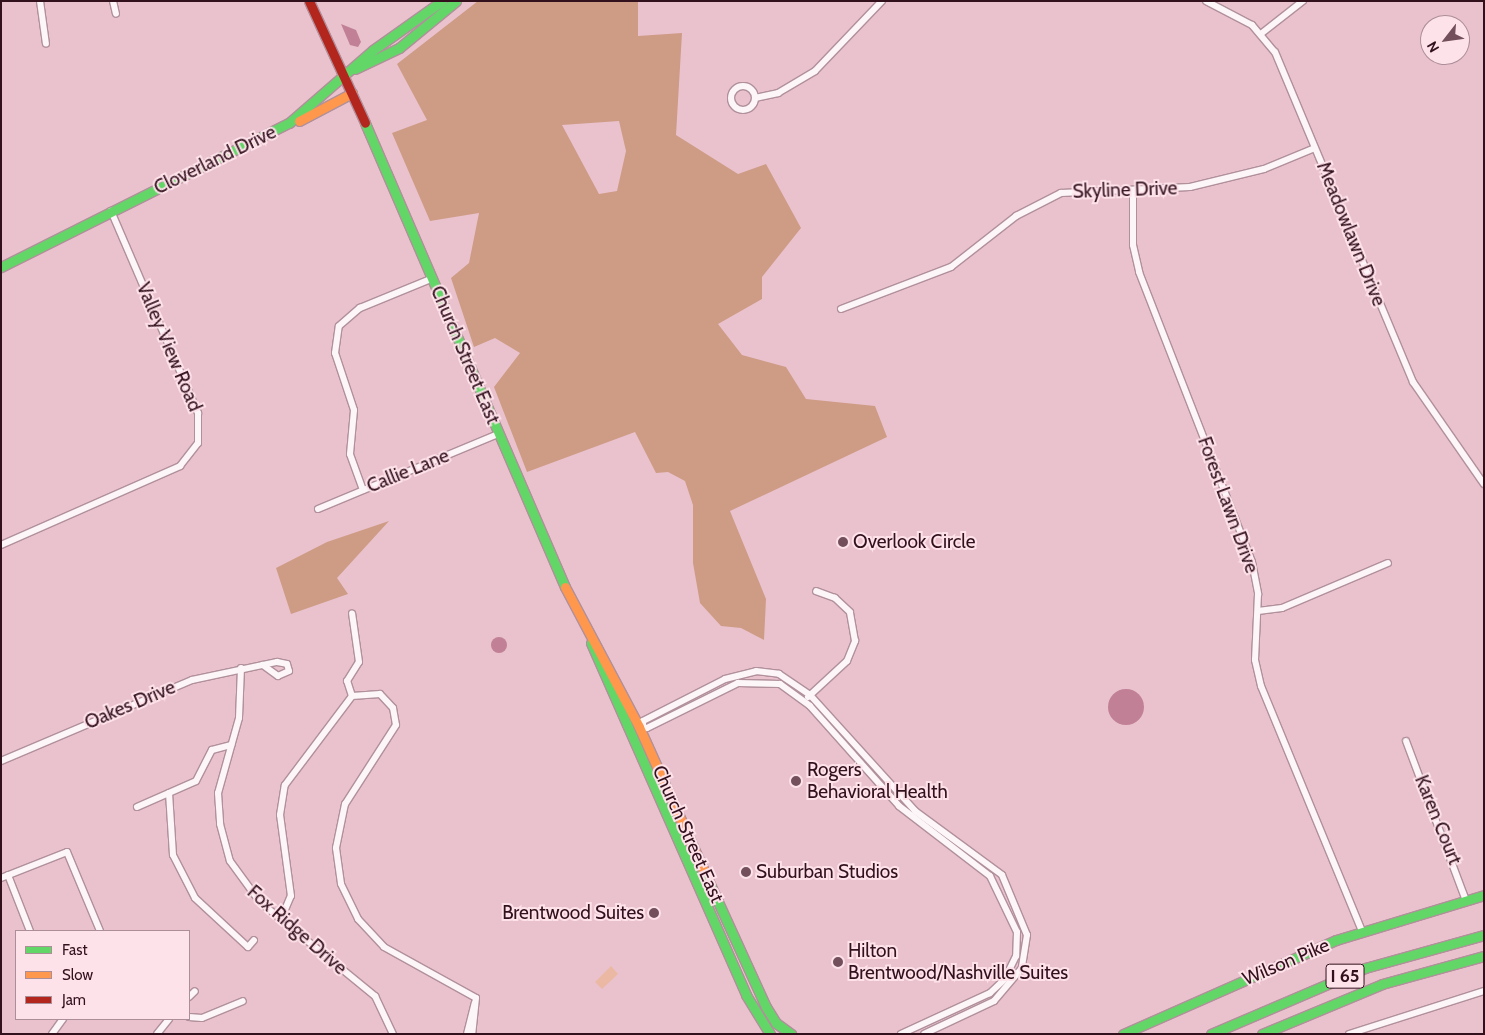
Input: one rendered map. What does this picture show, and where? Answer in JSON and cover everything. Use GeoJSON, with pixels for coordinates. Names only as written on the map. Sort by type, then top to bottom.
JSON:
{"type":"FeatureCollection","features":[{"type":"Feature","properties":{"kind":"main road"},"geometry":{"type":"LineString","coordinates":[[309,1],[345,79]]}},
{"type":"Feature","properties":{"kind":"main road"},"geometry":{"type":"LineString","coordinates":[[355,69],[442,1]]}},
{"type":"Feature","properties":{"kind":"main road"},"geometry":{"type":"LineString","coordinates":[[355,69],[399,48],[456,1]]}},
{"type":"Feature","properties":{"kind":"main road","name":"Cloverland Drive"},"geometry":{"type":"LineString","coordinates":[[1,267],[282,127],[345,79],[355,69]]}},
{"type":"Feature","properties":{"kind":"main road","name":"Church Street East"},"geometry":{"type":"LineString","coordinates":[[345,79],[433,278],[498,434],[587,631],[746,995],[770,1034]]}},
{"type":"Feature","properties":{"kind":"main road"},"geometry":{"type":"LineString","coordinates":[[282,127],[352,93]]}},
{"type":"Feature","properties":{"kind":"main road","name":"Church Street East"},"geometry":{"type":"LineString","coordinates":[[587,631],[641,726],[766,1006],[776,1023],[791,1034]]}},
{"type":"Feature","properties":{"kind":"main road","name":"Wilson Pike"},"geometry":{"type":"LineString","coordinates":[[1123,1034],[1362,931],[1484,895]]}},
{"type":"Feature","properties":{"kind":"main road","name":"I 65"},"geometry":{"type":"LineString","coordinates":[[1212,1034],[1365,968],[1484,935]]}},
{"type":"Feature","properties":{"kind":"main road","name":"I 65"},"geometry":{"type":"LineString","coordinates":[[1262,1034],[1382,984],[1484,956]]}},
{"type":"Feature","properties":{"kind":"street"},"geometry":{"type":"LineString","coordinates":[[40,1],[46,44]]}},
{"type":"Feature","properties":{"kind":"street"},"geometry":{"type":"LineString","coordinates":[[113,1],[116,14]]}},
{"type":"Feature","properties":{"kind":"street"},"geometry":{"type":"LineString","coordinates":[[755,98],[778,93],[815,71],[882,1]]}},
{"type":"Feature","properties":{"kind":"street","name":"Meadowlawn Drive"},"geometry":{"type":"LineString","coordinates":[[1206,1],[1262,33],[1278,58],[1413,382],[1484,484]]}},
{"type":"Feature","properties":{"kind":"street"},"geometry":{"type":"LineString","coordinates":[[1262,33],[1303,1]]}},
{"type":"Feature","properties":{"kind":"street","name":"Skyline Drive"},"geometry":{"type":"LineString","coordinates":[[840,309],[951,267],[1016,216],[1047,198],[1090,189],[1133,190],[1202,185],[1264,169],[1315,148]]}},
{"type":"Feature","properties":{"kind":"street","name":"Forest Lawn Drive"},"geometry":{"type":"LineString","coordinates":[[1133,190],[1134,245],[1140,272],[1249,553],[1258,611],[1255,660],[1264,695],[1362,931]]}},
{"type":"Feature","properties":{"kind":"street","name":"Valley View Road"},"geometry":{"type":"LineString","coordinates":[[1,545],[180,466],[198,442],[198,413],[111,211]]}},
{"type":"Feature","properties":{"kind":"street"},"geometry":{"type":"LineString","coordinates":[[364,490],[350,454],[354,410],[335,354],[338,326],[360,308],[433,278]]}},
{"type":"Feature","properties":{"kind":"street","name":"Callie Lane"},"geometry":{"type":"LineString","coordinates":[[318,509],[498,434]]}},
{"type":"Feature","properties":{"kind":"street"},"geometry":{"type":"LineString","coordinates":[[1258,611],[1282,608],[1388,563]]}},
{"type":"Feature","properties":{"kind":"street"},"geometry":{"type":"LineString","coordinates":[[804,701],[847,661],[856,635],[846,608],[816,590]]}},
{"type":"Feature","properties":{"kind":"street"},"geometry":{"type":"LineString","coordinates":[[352,613],[359,662],[347,681],[352,696]]}},
{"type":"Feature","properties":{"kind":"street","name":"Oakes Drive"},"geometry":{"type":"LineString","coordinates":[[1,761],[184,682],[241,668],[264,665]]}},
{"type":"Feature","properties":{"kind":"street","name":"Fox Ridge Drive"},"geometry":{"type":"LineString","coordinates":[[241,668],[240,711],[218,793],[224,840],[241,881],[281,919],[375,996],[393,1034]]}},
{"type":"Feature","properties":{"kind":"street"},"geometry":{"type":"LineString","coordinates":[[901,1034],[998,988],[1016,956],[1014,922],[990,876],[898,806],[804,701],[780,684],[752,680],[725,688],[647,728],[641,726],[643,721],[739,674],[779,674],[810,695],[915,811],[998,870],[1023,923],[1025,957],[1013,983],[994,1001],[924,1034]]}},
{"type":"Feature","properties":{"kind":"street"},"geometry":{"type":"LineString","coordinates":[[281,919],[291,896],[280,815],[282,793],[306,751],[352,696]]}},
{"type":"Feature","properties":{"kind":"street"},"geometry":{"type":"LineString","coordinates":[[352,696],[384,696],[397,721],[392,735],[352,787],[343,812],[336,848],[344,892],[358,919],[398,959],[468,990],[475,1003],[472,1034]]}},
{"type":"Feature","properties":{"kind":"street","name":"Karen Court"},"geometry":{"type":"LineString","coordinates":[[1406,741],[1466,901]]}},
{"type":"Feature","properties":{"kind":"street"},"geometry":{"type":"LineString","coordinates":[[137,807],[197,780],[215,747],[231,745]]}},
{"type":"Feature","properties":{"kind":"street"},"geometry":{"type":"LineString","coordinates":[[169,793],[173,855],[195,898],[248,947],[254,940]]}},
{"type":"Feature","properties":{"kind":"street"},"geometry":{"type":"LineString","coordinates":[[30,930],[5,877],[67,852],[100,930]]}},
{"type":"Feature","properties":{"kind":"street"},"geometry":{"type":"LineString","coordinates":[[190,996],[195,991]]}},
{"type":"Feature","properties":{"kind":"street"},"geometry":{"type":"LineString","coordinates":[[1349,1034],[1484,991]]}},
{"type":"Feature","properties":{"kind":"street"},"geometry":{"type":"LineString","coordinates":[[190,1017],[202,1018],[244,1001]]}},
{"type":"Feature","properties":{"kind":"street"},"geometry":{"type":"LineString","coordinates":[[467,1034],[475,1003]]}},
{"type":"Feature","properties":{"kind":"street"},"geometry":{"type":"LineString","coordinates":[[52,1034],[63,1020]]}},
{"type":"Feature","properties":{"kind":"street"},"geometry":{"type":"LineString","coordinates":[[157,1034],[168,1020]]}},
{"type":"Feature","properties":{"kind":"shaded area"},"geometry":{"type":"Polygon","coordinates":[[[478,1],[638,1],[638,36],[682,33],[676,135],[738,174],[766,164],[801,228],[762,277],[762,299],[718,324],[742,355],[786,367],[806,399],[875,406],[887,437],[730,511],[766,599],[764,640],[741,628],[721,626],[700,603],[693,563],[693,505],[685,481],[668,472],[656,473],[635,432],[527,472],[494,387],[520,353],[495,338],[474,347],[451,278],[469,263],[479,213],[430,221],[392,133],[427,120],[397,64],[478,1]],[[619,121],[562,125],[599,194],[617,191],[626,151],[619,121]]]}},
{"type":"Feature","properties":{"kind":"shaded area"},"geometry":{"type":"Polygon","coordinates":[[[341,24],[356,30],[361,42],[358,47],[350,45],[341,24]]]}},
{"type":"Feature","properties":{"kind":"shaded area"},"geometry":{"type":"Polygon","coordinates":[[[389,521],[337,578],[348,594],[291,614],[276,568],[327,542],[389,521]]]}},
{"type":"Feature","properties":{"kind":"shaded area"},"geometry":{"type":"Polygon","coordinates":[[[499,637],[507,645],[499,653],[491,645],[499,637]]]}},
{"type":"Feature","properties":{"kind":"shaded area"},"geometry":{"type":"Polygon","coordinates":[[[1126,689],[1138,695],[1144,707],[1138,719],[1126,725],[1114,719],[1108,707],[1114,695],[1126,689]]]}},
{"type":"Feature","properties":{"kind":"shaded area"},"geometry":{"type":"Polygon","coordinates":[[[611,966],[618,974],[602,989],[595,982],[611,966]]]}},
{"type":"Feature","properties":{"kind":"traffic: fast"},"geometry":{"type":"LineString","coordinates":[[1,267],[289,123],[373,50],[442,1]]}},
{"type":"Feature","properties":{"kind":"traffic: fast"},"geometry":{"type":"LineString","coordinates":[[355,69],[399,48],[456,1]]}},
{"type":"Feature","properties":{"kind":"traffic: fast"},"geometry":{"type":"LineString","coordinates":[[365,123],[565,587]]}},
{"type":"Feature","properties":{"kind":"traffic: fast"},"geometry":{"type":"LineString","coordinates":[[591,643],[746,995],[770,1034]]}},
{"type":"Feature","properties":{"kind":"traffic: fast"},"geometry":{"type":"LineString","coordinates":[[704,871],[766,1007],[776,1023],[791,1034]]}},
{"type":"Feature","properties":{"kind":"traffic: fast"},"geometry":{"type":"LineString","coordinates":[[1123,1034],[1336,940],[1484,895]]}},
{"type":"Feature","properties":{"kind":"traffic: fast"},"geometry":{"type":"LineString","coordinates":[[1211,1034],[1365,968],[1484,935]]}},
{"type":"Feature","properties":{"kind":"traffic: fast"},"geometry":{"type":"LineString","coordinates":[[1262,1034],[1382,984],[1484,956]]}},
{"type":"Feature","properties":{"kind":"traffic: slow"},"geometry":{"type":"LineString","coordinates":[[299,121],[352,93]]}},
{"type":"Feature","properties":{"kind":"traffic: slow"},"geometry":{"type":"LineString","coordinates":[[565,587],[639,727],[704,871]]}},
{"type":"Feature","properties":{"kind":"traffic: jam"},"geometry":{"type":"LineString","coordinates":[[309,1],[365,123]]}},
{"type":"Feature","properties":{"kind":"place","name":"Overlook Circle"},"geometry":{"type":"Point","coordinates":[843,542]}},
{"type":"Feature","properties":{"kind":"place","name":"Rogers Behavioral Health"},"geometry":{"type":"Point","coordinates":[796,781]}},
{"type":"Feature","properties":{"kind":"place","name":"Suburban Studios"},"geometry":{"type":"Point","coordinates":[746,872]}},
{"type":"Feature","properties":{"kind":"place","name":"Brentwood Suites"},"geometry":{"type":"Point","coordinates":[654,913]}},
{"type":"Feature","properties":{"kind":"place","name":"Hilton Brentwood/Nashville Suites"},"geometry":{"type":"Point","coordinates":[838,962]}}]}
